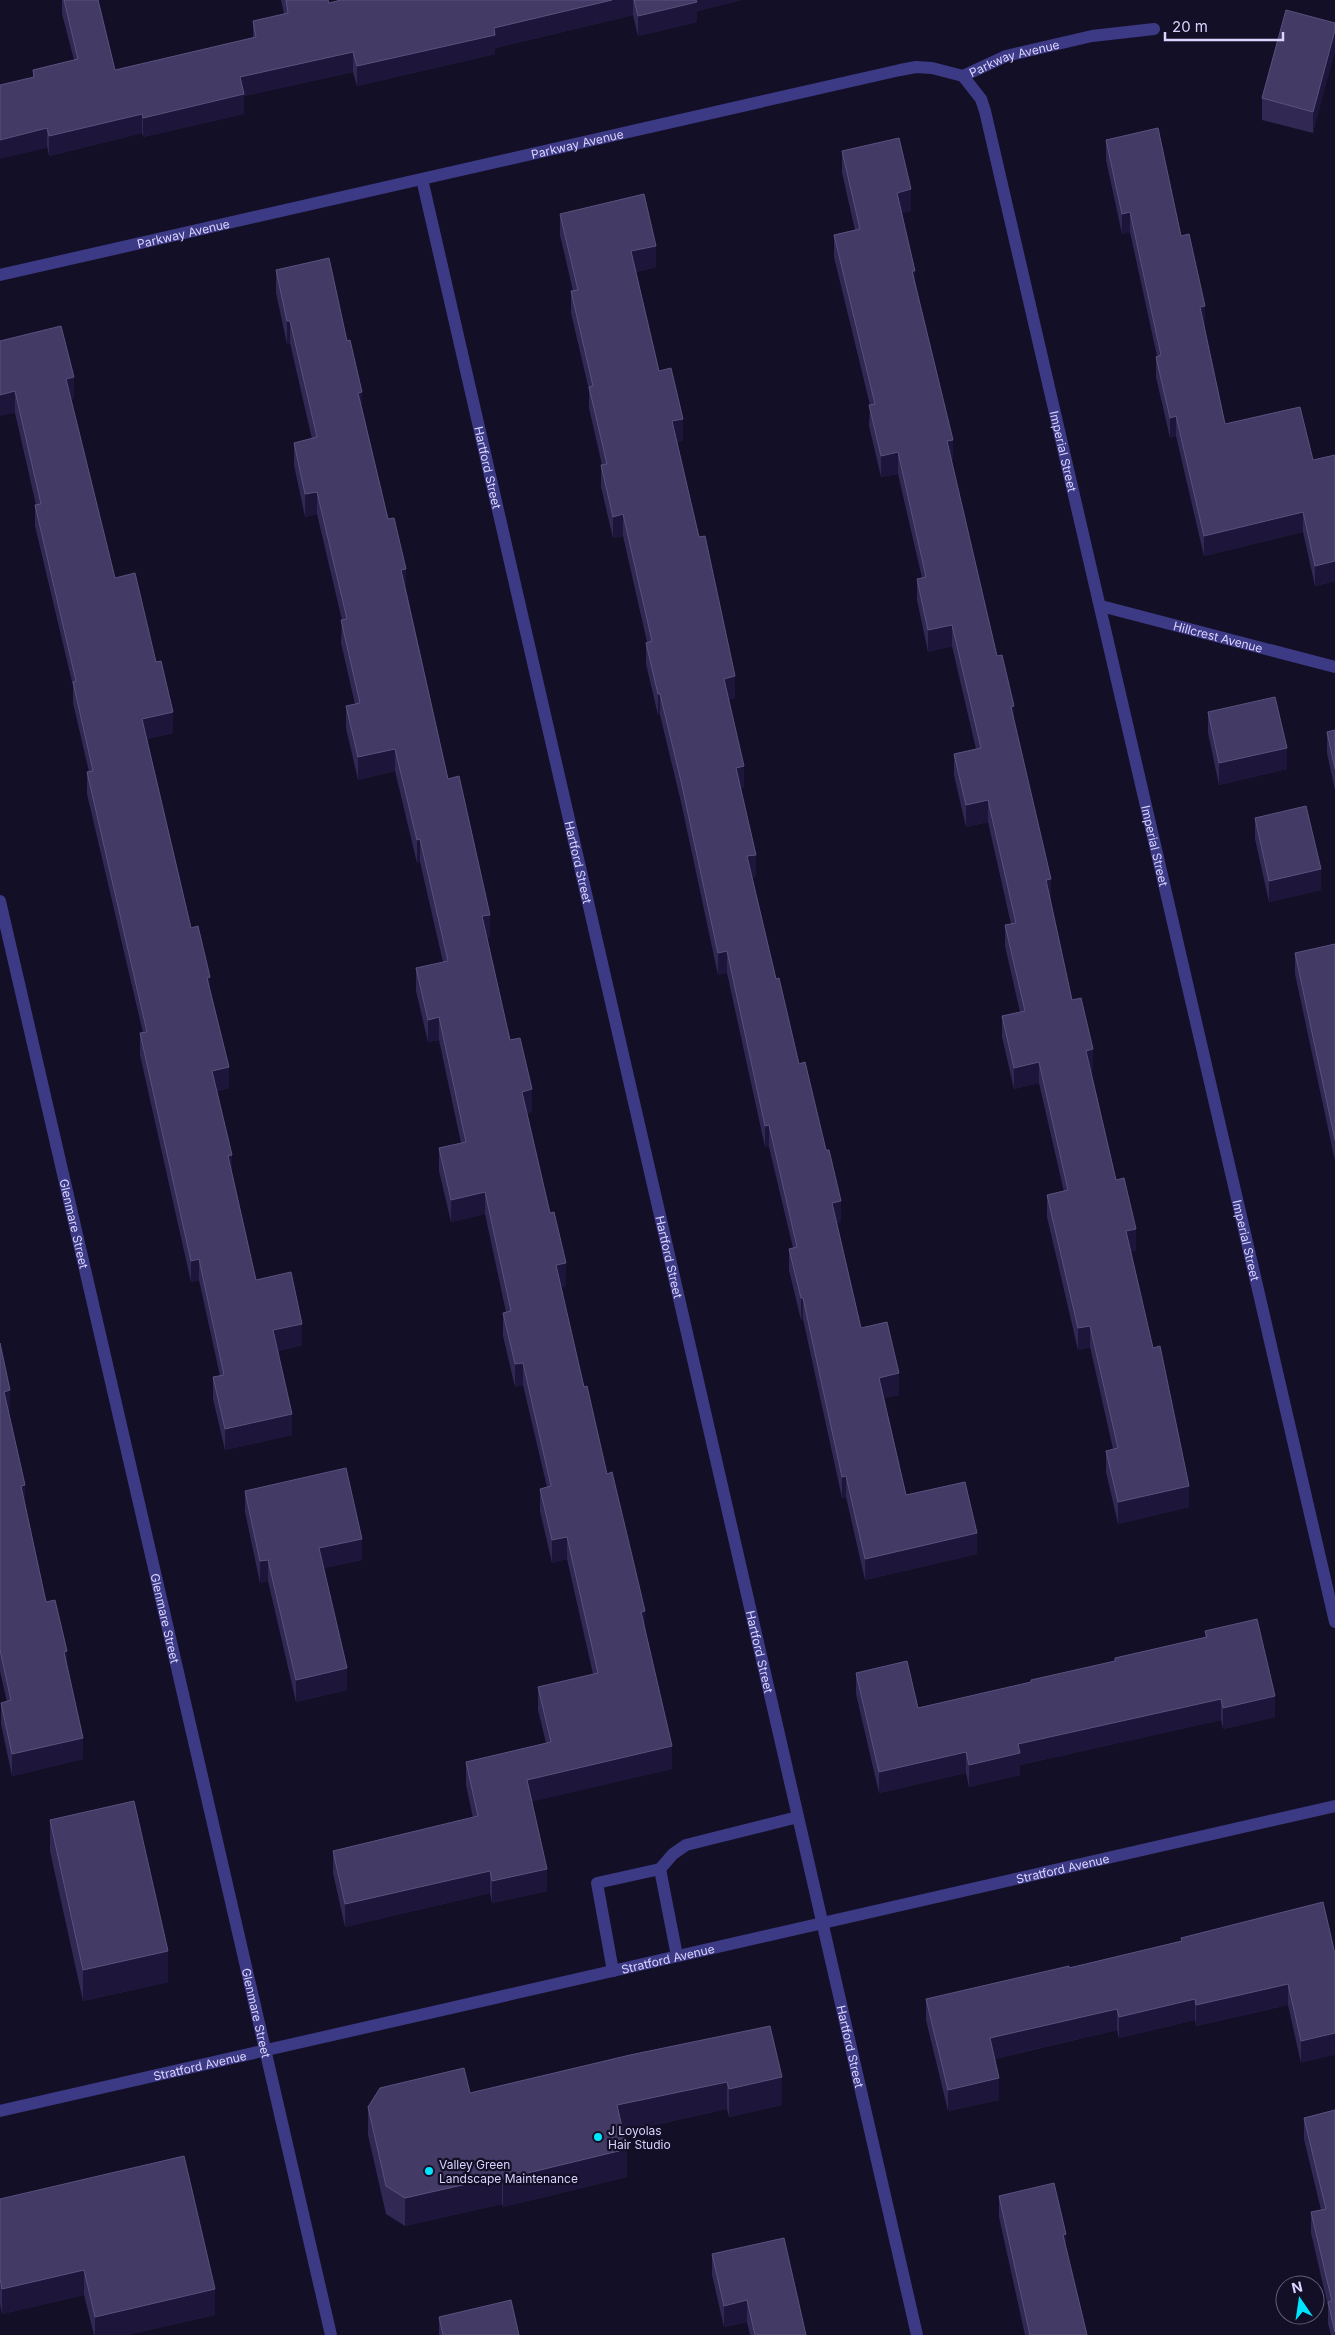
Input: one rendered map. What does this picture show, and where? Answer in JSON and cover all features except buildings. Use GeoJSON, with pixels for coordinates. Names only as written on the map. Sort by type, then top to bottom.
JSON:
{"type":"FeatureCollection","features":[{"type":"Feature","properties":{"kind":"street","name":"Parkway Avenue"},"geometry":{"type":"LineString","coordinates":[[0,275],[900,70],[916,67],[932,68],[963,76],[1006,56],[1092,36],[1154,29]]}},
{"type":"Feature","properties":{"kind":"street","name":"Imperial Street"},"geometry":{"type":"LineString","coordinates":[[963,76],[981,99],[985,111],[1335,1622]]}},
{"type":"Feature","properties":{"kind":"street","name":"Hartford Street"},"geometry":{"type":"LineString","coordinates":[[422,179],[917,2335]]}},
{"type":"Feature","properties":{"kind":"street","name":"Hillcrest Avenue"},"geometry":{"type":"LineString","coordinates":[[1101,606],[1335,667]]}},
{"type":"Feature","properties":{"kind":"street","name":"Glenmare Street"},"geometry":{"type":"LineString","coordinates":[[0,901],[332,2335]]}},
{"type":"Feature","properties":{"kind":"street","name":"Stratford Avenue"},"geometry":{"type":"LineString","coordinates":[[0,2111],[1335,1806]]}},
{"type":"Feature","properties":{"kind":"street"},"geometry":{"type":"LineString","coordinates":[[613,1971],[597,1883],[660,1869],[673,1854],[686,1845],[798,1817]]}},
{"type":"Feature","properties":{"kind":"street"},"geometry":{"type":"LineString","coordinates":[[660,1869],[677,1956]]}},
{"type":"Feature","properties":{"kind":"place","name":"J Loyolas Hair Studio"},"geometry":{"type":"Point","coordinates":[598,2137]}},
{"type":"Feature","properties":{"kind":"place","name":"Valley Green Landscape Maintenance"},"geometry":{"type":"Point","coordinates":[429,2171]}}]}
